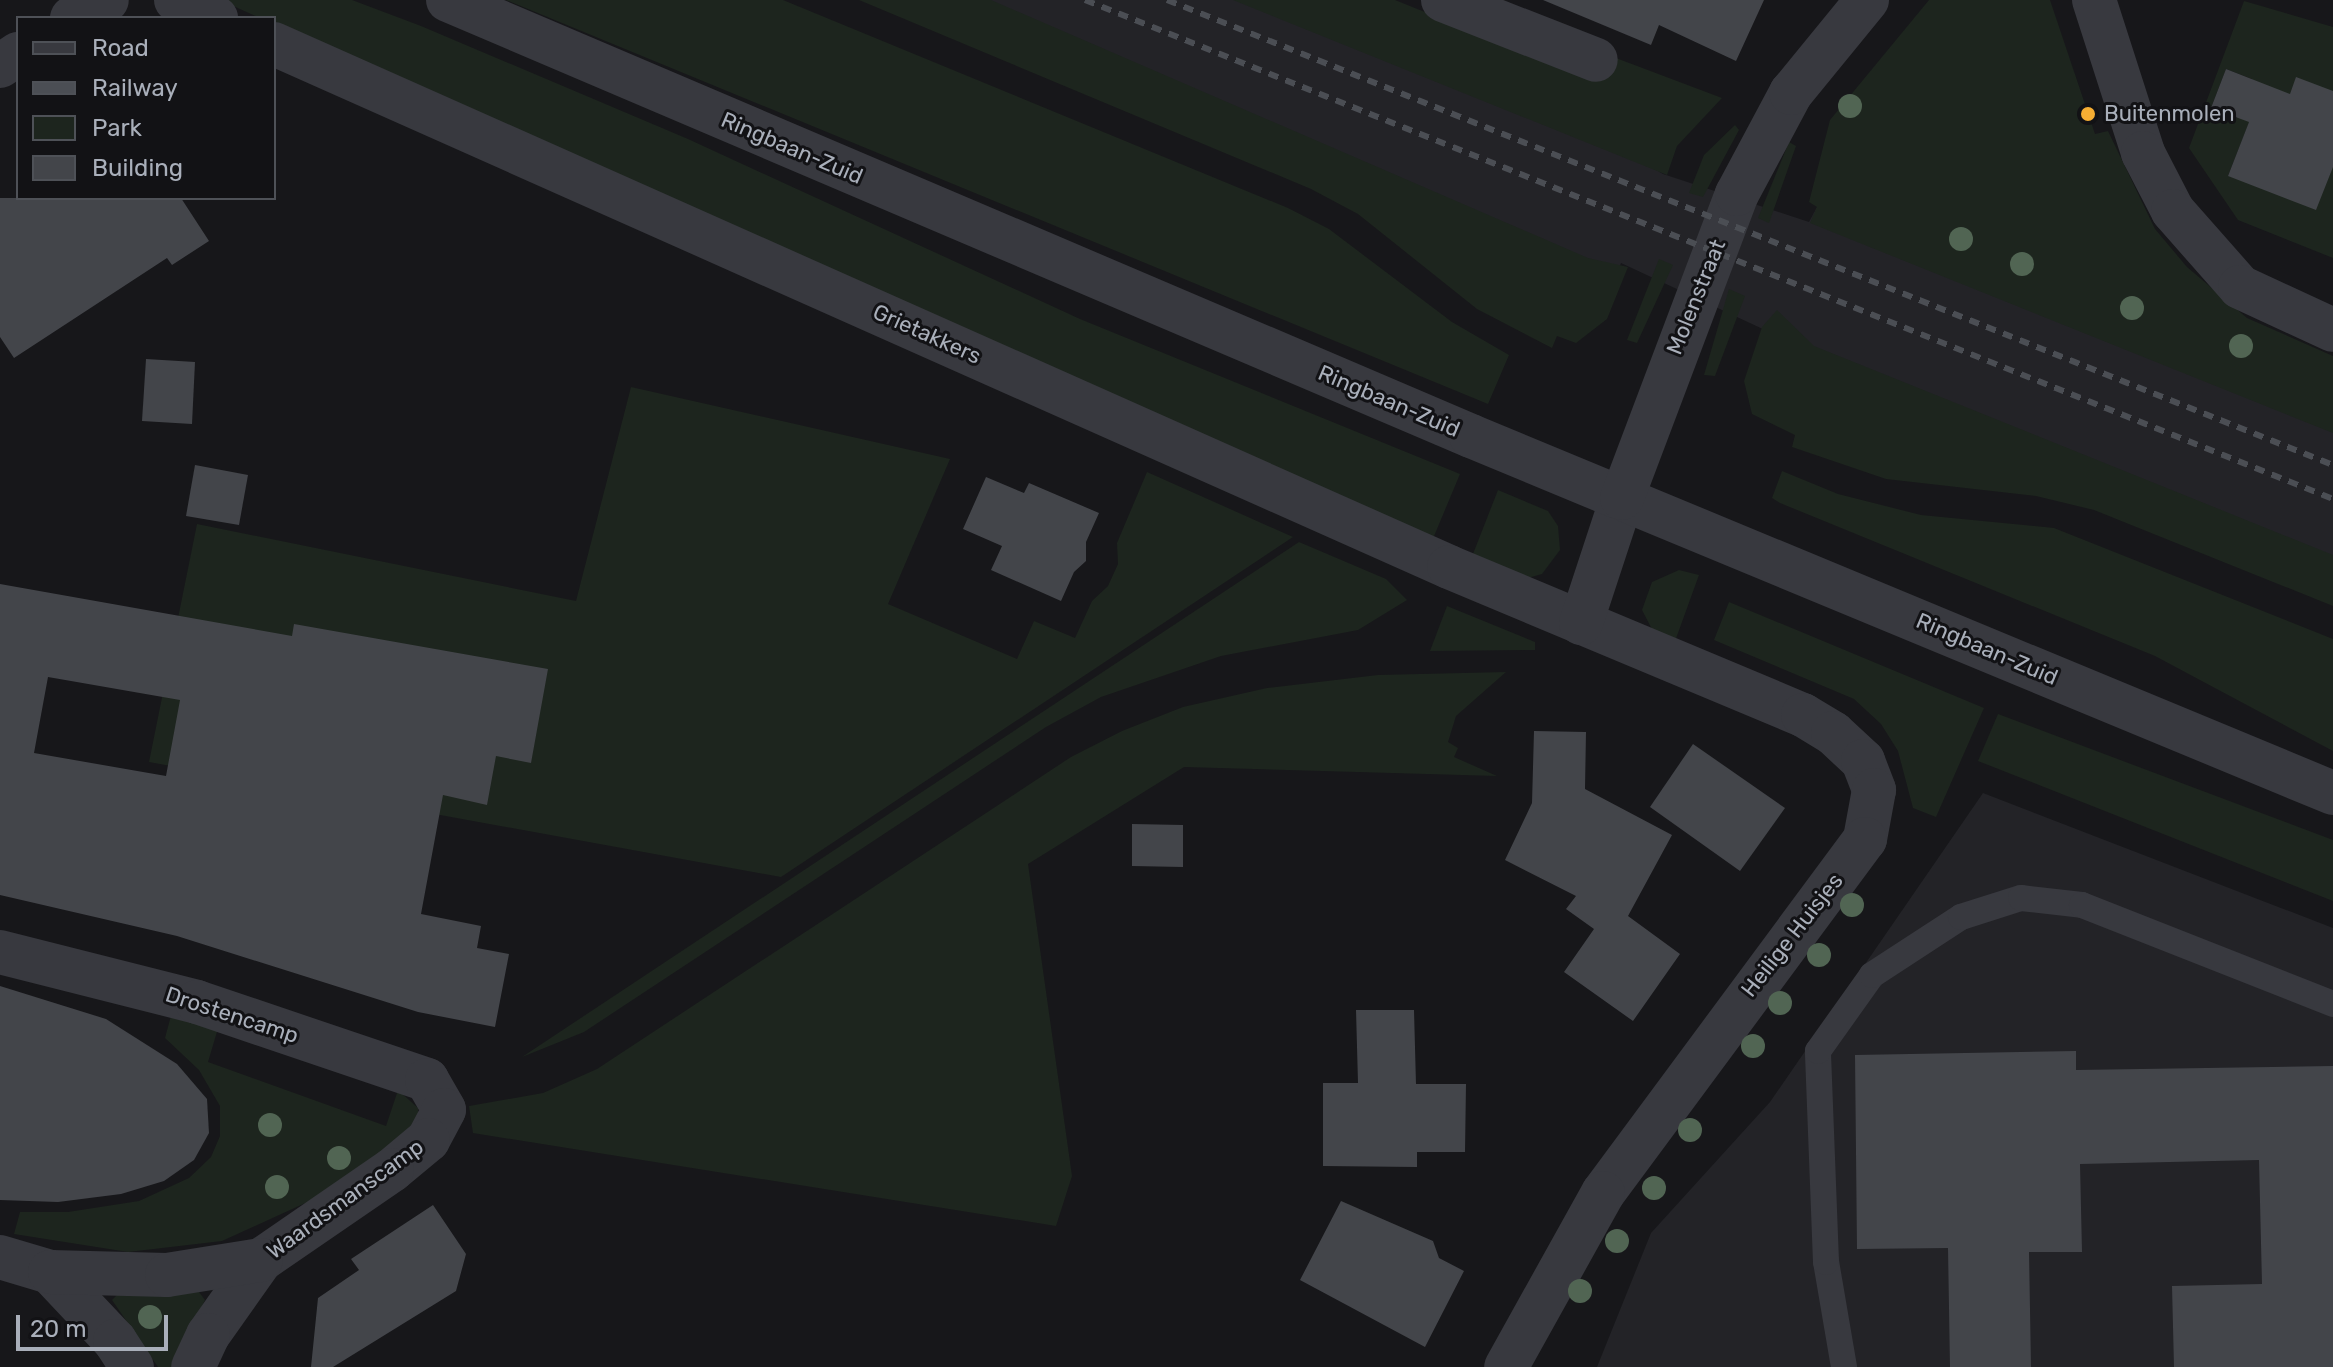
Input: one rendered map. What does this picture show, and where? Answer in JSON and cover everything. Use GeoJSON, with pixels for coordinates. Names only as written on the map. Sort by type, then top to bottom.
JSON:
{"type":"FeatureCollection","features":[{"type":"Feature","properties":{"kind":"street"},"geometry":{"type":"LineString","coordinates":[[76,16],[107,0]]}},
{"type":"Feature","properties":{"kind":"street"},"geometry":{"type":"LineString","coordinates":[[176,0],[212,16]]}},
{"type":"Feature","properties":{"kind":"street","name":"Ringbaan-Zuid"},"geometry":{"type":"LineString","coordinates":[[448,0],[1622,498],[2333,793]]}},
{"type":"Feature","properties":{"kind":"street"},"geometry":{"type":"LineString","coordinates":[[1443,0],[1596,60]]}},
{"type":"Feature","properties":{"kind":"street","name":"Molenstraat"},"geometry":{"type":"LineString","coordinates":[[1581,623],[1622,498],[1737,194],[1791,93],[1867,0]]}},
{"type":"Feature","properties":{"kind":"street"},"geometry":{"type":"LineString","coordinates":[[2094,0],[2143,153],[2173,211],[2240,287],[2333,330]]}},
{"type":"Feature","properties":{"kind":"street","name":"Grietakkers"},"geometry":{"type":"LineString","coordinates":[[276,45],[1581,623]]}},
{"type":"Feature","properties":{"kind":"street","name":"Heilige Huisjes"},"geometry":{"type":"LineString","coordinates":[[1506,1367],[1603,1193],[1806,911],[1858,849],[1874,813],[1874,790],[1863,761],[1833,733],[1803,715],[1581,623]]}},
{"type":"Feature","properties":{"kind":"street","name":"Drostencamp"},"geometry":{"type":"LineString","coordinates":[[0,952],[197,1002],[427,1080],[444,1110]]}},
{"type":"Feature","properties":{"kind":"street","name":"Waardsmanscamp"},"geometry":{"type":"LineString","coordinates":[[193,1367],[208,1335],[261,1260],[392,1170],[428,1140],[444,1110]]}},
{"type":"Feature","properties":{"kind":"street"},"geometry":{"type":"LineString","coordinates":[[0,1257],[50,1272],[167,1275],[261,1260]]}},
{"type":"Feature","properties":{"kind":"street"},"geometry":{"type":"LineString","coordinates":[[50,1272],[115,1341],[132,1367]]}},
{"type":"Feature","properties":{"kind":"lane"},"geometry":{"type":"LineString","coordinates":[[1844,1367],[1826,1262],[1818,1051],[1872,975],[1961,917],[2021,898],[2082,905],[2333,1004]]}},
{"type":"Feature","properties":{"kind":"shaded area"},"geometry":{"type":"Polygon","coordinates":[[[879,0],[1362,0],[1663,174],[1809,222],[1817,207],[2333,393],[2333,594],[1621,263],[1608,297],[879,0]]]}},
{"type":"Feature","properties":{"kind":"shaded area"},"geometry":{"type":"Polygon","coordinates":[[[1983,793],[2333,928],[2333,1367],[1597,1367],[1651,1233],[1770,1102],[1983,793]]]}},
{"type":"Feature","properties":{"kind":"green space"},"geometry":{"type":"Polygon","coordinates":[[[220,0],[352,0],[421,26],[688,139],[1080,319],[1460,474],[1432,541],[276,25],[276,16],[256,16],[220,0]]]}},
{"type":"Feature","properties":{"kind":"green space"},"geometry":{"type":"Polygon","coordinates":[[[506,0],[783,0],[1288,208],[1329,229],[1452,322],[1509,355],[1488,404],[506,0]]]}},
{"type":"Feature","properties":{"kind":"green space"},"geometry":{"type":"Polygon","coordinates":[[[859,0],[991,0],[1588,258],[1628,267],[1607,319],[1576,343],[1557,336],[1552,348],[1477,309],[1358,214],[1311,189],[859,0]]]}},
{"type":"Feature","properties":{"kind":"green space"},"geometry":{"type":"Polygon","coordinates":[[[1233,0],[1395,0],[1596,81],[1608,55],[1722,98],[1677,146],[1667,175],[1233,0]]]}},
{"type":"Feature","properties":{"kind":"green space"},"geometry":{"type":"Polygon","coordinates":[[[1929,0],[2050,0],[2095,134],[2108,131],[2155,229],[2187,267],[2247,318],[2333,356],[2333,433],[1810,223],[1817,207],[1809,202],[1830,120],[1929,0]]]}},
{"type":"Feature","properties":{"kind":"green space"},"geometry":{"type":"Polygon","coordinates":[[[2244,1],[2333,27],[2333,134],[2256,105],[2228,176],[2333,167],[2333,258],[2238,220],[2189,148],[2244,1]],[[2226,69],[2211,108],[2237,118],[2252,79],[2226,69]]]}},
{"type":"Feature","properties":{"kind":"green space"},"geometry":{"type":"Polygon","coordinates":[[[1735,125],[1739,130],[1703,197],[1689,193],[1704,155],[1735,125]]]}},
{"type":"Feature","properties":{"kind":"green space"},"geometry":{"type":"Polygon","coordinates":[[[1789,142],[1796,146],[1769,223],[1758,218],[1789,142]]]}},
{"type":"Feature","properties":{"kind":"green space"},"geometry":{"type":"Polygon","coordinates":[[[1659,259],[1673,265],[1637,343],[1627,340],[1659,259]]]}},
{"type":"Feature","properties":{"kind":"green space"},"geometry":{"type":"Polygon","coordinates":[[[1729,289],[1745,296],[1715,376],[1704,375],[1729,289]]]}},
{"type":"Feature","properties":{"kind":"green space"},"geometry":{"type":"Polygon","coordinates":[[[1777,310],[1814,346],[2333,555],[2333,606],[2094,510],[2036,496],[1886,479],[1792,447],[1795,435],[1752,414],[1744,381],[1762,327],[1777,310]]]}},
{"type":"Feature","properties":{"kind":"green space"},"geometry":{"type":"Polygon","coordinates":[[[631,387],[950,459],[888,604],[1017,659],[1034,621],[1075,638],[1092,601],[1108,586],[1118,564],[1117,543],[1147,472],[1293,537],[781,877],[149,762],[197,524],[576,601],[631,387]]]}},
{"type":"Feature","properties":{"kind":"green space"},"geometry":{"type":"Polygon","coordinates":[[[1782,471],[1838,494],[1921,515],[2054,528],[2333,639],[2333,751],[2155,656],[1780,503],[1772,498],[1782,471]]]}},
{"type":"Feature","properties":{"kind":"green space"},"geometry":{"type":"Polygon","coordinates":[[[1498,490],[1548,511],[1558,526],[1560,550],[1542,574],[1528,578],[1471,559],[1498,490]]]}},
{"type":"Feature","properties":{"kind":"green space"},"geometry":{"type":"Polygon","coordinates":[[[1299,542],[1386,579],[1407,600],[1358,630],[1221,656],[1101,697],[1046,727],[584,1032],[522,1057],[1299,542]]]}},
{"type":"Feature","properties":{"kind":"green space"},"geometry":{"type":"Polygon","coordinates":[[[1679,570],[1699,575],[1674,644],[1656,637],[1642,610],[1652,582],[1679,570]]]}},
{"type":"Feature","properties":{"kind":"green space"},"geometry":{"type":"Polygon","coordinates":[[[1729,602],[1984,708],[1936,817],[1913,808],[1898,751],[1881,724],[1854,699],[1714,640],[1729,602]]]}},
{"type":"Feature","properties":{"kind":"green space"},"geometry":{"type":"Polygon","coordinates":[[[1447,606],[1535,642],[1535,650],[1430,651],[1447,606]]]}},
{"type":"Feature","properties":{"kind":"green space"},"geometry":{"type":"Polygon","coordinates":[[[1506,672],[1456,716],[1448,742],[1458,748],[1454,757],[1497,776],[1184,767],[1028,864],[1072,1176],[1056,1226],[473,1133],[469,1106],[543,1093],[597,1069],[1071,757],[1122,731],[1183,707],[1267,688],[1378,675],[1506,672]]]}},
{"type":"Feature","properties":{"kind":"green space"},"geometry":{"type":"Polygon","coordinates":[[[1998,714],[2333,840],[2333,901],[1978,761],[1998,714]]]}},
{"type":"Feature","properties":{"kind":"green space"},"geometry":{"type":"Polygon","coordinates":[[[172,1012],[219,1025],[208,1062],[386,1126],[398,1090],[418,1108],[418,1124],[325,1194],[222,1241],[128,1252],[14,1234],[20,1212],[68,1212],[139,1201],[189,1178],[211,1157],[220,1136],[220,1106],[199,1070],[165,1038],[172,1012]]]}},
{"type":"Feature","properties":{"kind":"green space"},"geometry":{"type":"Polygon","coordinates":[[[199,1292],[205,1300],[173,1367],[158,1367],[112,1300],[117,1295],[199,1292]]]}},
{"type":"Feature","properties":{"kind":"building"},"geometry":{"type":"Polygon","coordinates":[[[1543,0],[1764,0],[1736,61],[1659,25],[1651,45],[1543,0]]]}},
{"type":"Feature","properties":{"kind":"building"},"geometry":{"type":"Polygon","coordinates":[[[2226,69],[2290,94],[2296,77],[2333,91],[2333,167],[2316,210],[2228,176],[2249,122],[2211,108],[2226,69]]]}},
{"type":"Feature","properties":{"kind":"building"},"geometry":{"type":"Polygon","coordinates":[[[0,198],[182,200],[209,241],[172,265],[167,258],[14,358],[0,337],[0,198]]]}},
{"type":"Feature","properties":{"kind":"building"},"geometry":{"type":"Polygon","coordinates":[[[146,359],[195,362],[192,424],[142,421],[146,359]]]}},
{"type":"Feature","properties":{"kind":"building"},"geometry":{"type":"Polygon","coordinates":[[[195,465],[248,475],[239,525],[186,516],[195,465]]]}},
{"type":"Feature","properties":{"kind":"building"},"geometry":{"type":"Polygon","coordinates":[[[986,477],[1024,493],[1029,483],[1099,513],[1086,542],[1086,561],[1074,572],[1061,601],[991,570],[1002,546],[963,529],[986,477]]]}},
{"type":"Feature","properties":{"kind":"building"},"geometry":{"type":"Polygon","coordinates":[[[0,584],[292,636],[294,624],[548,669],[531,763],[496,756],[487,805],[443,795],[421,914],[481,926],[477,948],[509,954],[495,1027],[418,1012],[177,936],[0,895],[0,584]],[[48,677],[34,753],[166,776],[180,700],[48,677]]]}},
{"type":"Feature","properties":{"kind":"building"},"geometry":{"type":"Polygon","coordinates":[[[1534,731],[1586,732],[1585,789],[1672,835],[1628,916],[1680,954],[1633,1021],[1564,972],[1594,929],[1566,909],[1576,896],[1505,860],[1532,803],[1534,731]]]}},
{"type":"Feature","properties":{"kind":"building"},"geometry":{"type":"Polygon","coordinates":[[[1693,744],[1785,808],[1740,871],[1650,807],[1693,744]]]}},
{"type":"Feature","properties":{"kind":"building"},"geometry":{"type":"Polygon","coordinates":[[[1132,824],[1183,825],[1183,867],[1132,866],[1132,824]]]}},
{"type":"Feature","properties":{"kind":"building"},"geometry":{"type":"Polygon","coordinates":[[[0,986],[106,1019],[177,1064],[207,1099],[209,1133],[194,1160],[164,1181],[121,1194],[58,1202],[0,1200],[0,986]]]}},
{"type":"Feature","properties":{"kind":"building"},"geometry":{"type":"Polygon","coordinates":[[[1356,1010],[1414,1010],[1416,1084],[1466,1084],[1465,1152],[1417,1152],[1417,1167],[1323,1166],[1323,1083],[1358,1083],[1356,1010]]]}},
{"type":"Feature","properties":{"kind":"building"},"geometry":{"type":"Polygon","coordinates":[[[2076,1051],[2076,1070],[2333,1066],[2333,1367],[2174,1367],[2172,1286],[2262,1284],[2259,1160],[2080,1164],[2082,1252],[2029,1252],[2031,1367],[1950,1367],[1948,1248],[1857,1249],[1855,1055],[2076,1051]]]}},
{"type":"Feature","properties":{"kind":"building"},"geometry":{"type":"Polygon","coordinates":[[[1341,1201],[1433,1241],[1439,1258],[1464,1271],[1425,1347],[1300,1280],[1341,1201]]]}},
{"type":"Feature","properties":{"kind":"building"},"geometry":{"type":"Polygon","coordinates":[[[433,1205],[466,1254],[456,1291],[333,1367],[311,1367],[318,1298],[359,1270],[351,1259],[433,1205]]]}},
{"type":"Feature","properties":{"kind":"railway"},"geometry":{"type":"LineString","coordinates":[[1085,0],[2333,499]]}},
{"type":"Feature","properties":{"kind":"railway"},"geometry":{"type":"LineString","coordinates":[[1167,0],[2333,465]]}},
{"type":"Feature","properties":{"kind":"place","name":"Buitenmolen"},"geometry":{"type":"Point","coordinates":[2088,114]}}]}
